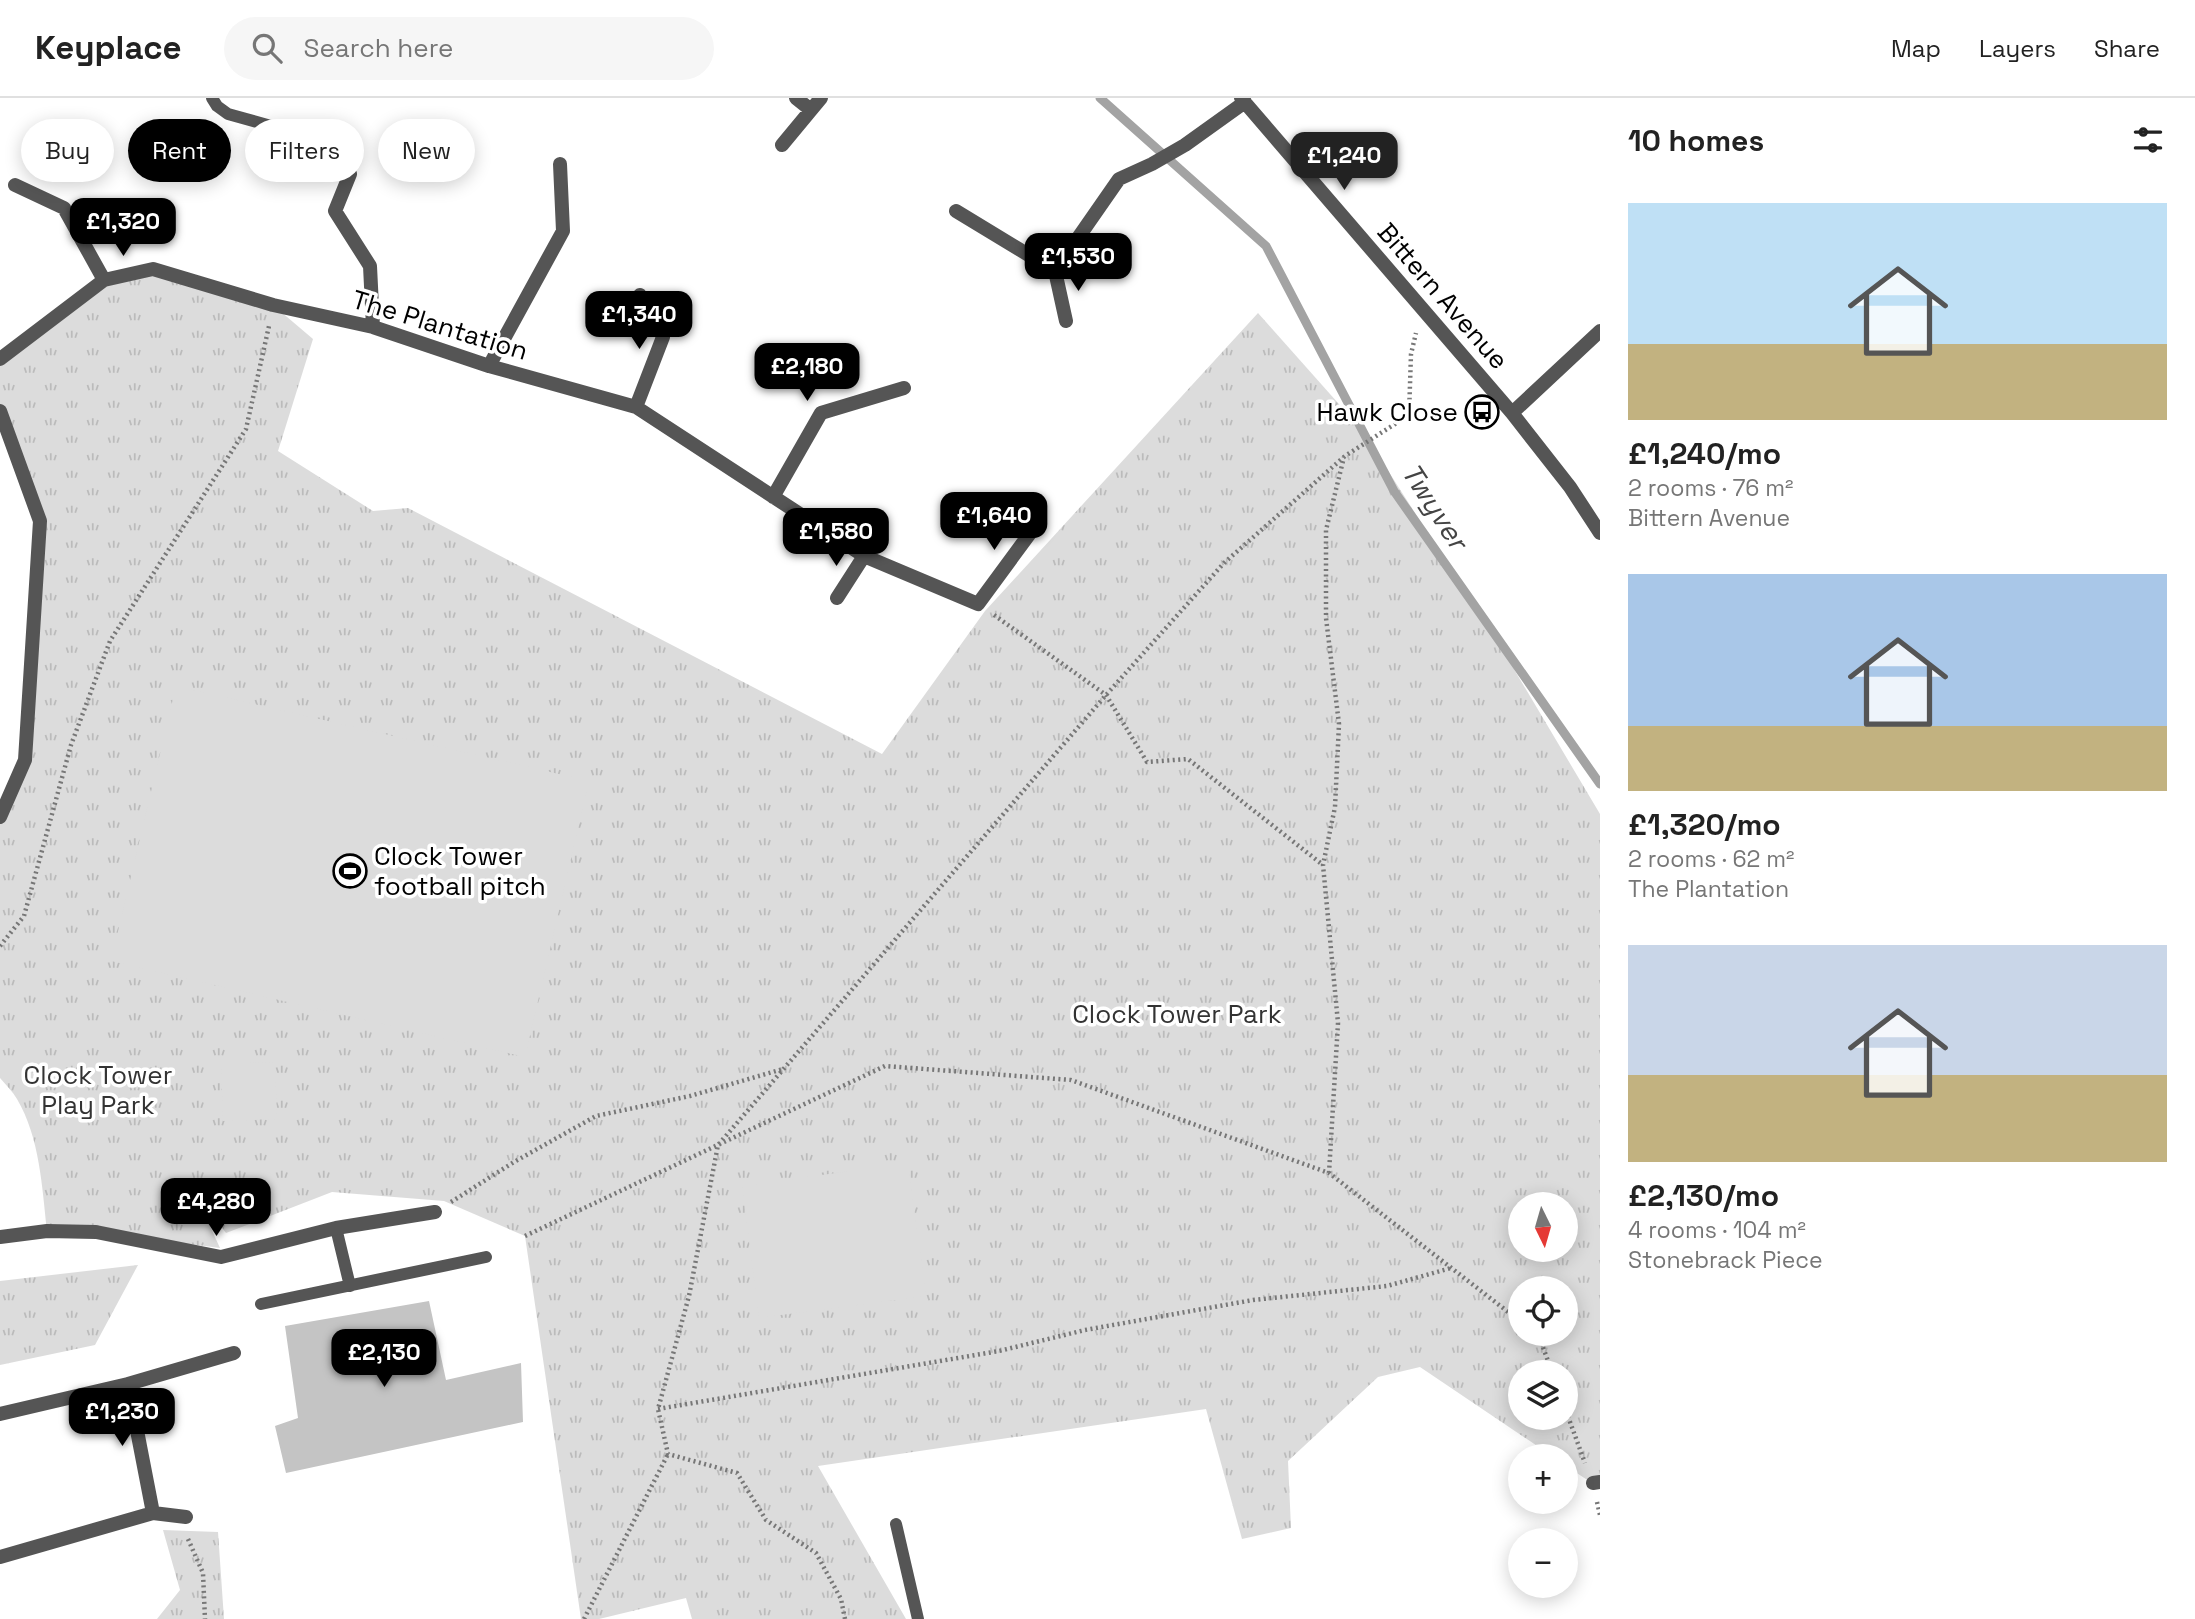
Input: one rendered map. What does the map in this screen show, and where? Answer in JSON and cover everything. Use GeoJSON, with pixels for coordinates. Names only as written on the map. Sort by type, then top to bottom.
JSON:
{"type":"FeatureCollection","features":[{"type":"Feature","properties":{"kind":"street"},"geometry":{"type":"LineString","coordinates":[[796,98],[811,110]]}},
{"type":"Feature","properties":{"kind":"street"},"geometry":{"type":"LineString","coordinates":[[782,145],[821,98]]}},
{"type":"Feature","properties":{"kind":"street"},"geometry":{"type":"LineString","coordinates":[[1055,271],[1119,179],[1185,145],[1243,100]]}},
{"type":"Feature","properties":{"kind":"street","name":"Bittern Avenue"},"geometry":{"type":"LineString","coordinates":[[1243,100],[1512,413],[1570,487],[1600,533]]}},
{"type":"Feature","properties":{"kind":"street"},"geometry":{"type":"LineString","coordinates":[[489,366],[563,230],[560,164]]}},
{"type":"Feature","properties":{"kind":"street"},"geometry":{"type":"LineString","coordinates":[[347,182],[335,211],[370,265],[373,327]]}},
{"type":"Feature","properties":{"kind":"street"},"geometry":{"type":"LineString","coordinates":[[15,185],[64,208],[104,280]]}},
{"type":"Feature","properties":{"kind":"street"},"geometry":{"type":"LineString","coordinates":[[956,211],[1055,271],[1066,321]]}},
{"type":"Feature","properties":{"kind":"street","name":"The Plantation"},"geometry":{"type":"LineString","coordinates":[[0,359],[104,280],[153,269],[273,305],[373,327],[489,366],[636,407],[864,556],[978,604]]}},
{"type":"Feature","properties":{"kind":"street"},"geometry":{"type":"LineString","coordinates":[[636,407],[663,337],[640,295]]}},
{"type":"Feature","properties":{"kind":"street"},"geometry":{"type":"LineString","coordinates":[[1512,413],[1600,331]]}},
{"type":"Feature","properties":{"kind":"street"},"geometry":{"type":"LineString","coordinates":[[773,497],[821,413],[904,388]]}},
{"type":"Feature","properties":{"kind":"street"},"geometry":{"type":"LineString","coordinates":[[0,411],[40,521],[24,760],[0,817]]}},
{"type":"Feature","properties":{"kind":"street"},"geometry":{"type":"LineString","coordinates":[[978,604],[1039,521]]}},
{"type":"Feature","properties":{"kind":"street"},"geometry":{"type":"LineString","coordinates":[[837,598],[864,556]]}},
{"type":"Feature","properties":{"kind":"street"},"geometry":{"type":"LineString","coordinates":[[0,1237],[47,1231],[96,1232],[221,1257],[336,1228],[435,1212]]}},
{"type":"Feature","properties":{"kind":"street"},"geometry":{"type":"LineString","coordinates":[[0,1414],[128,1384],[234,1353]]}},
{"type":"Feature","properties":{"kind":"street"},"geometry":{"type":"LineString","coordinates":[[128,1384],[153,1513]]}},
{"type":"Feature","properties":{"kind":"street"},"geometry":{"type":"LineString","coordinates":[[0,1557],[153,1513],[186,1517]]}},
{"type":"Feature","properties":{"kind":"lane"},"geometry":{"type":"LineString","coordinates":[[212,98],[217,106],[228,114],[246,119]]}},
{"type":"Feature","properties":{"kind":"lane"},"geometry":{"type":"LineString","coordinates":[[336,1228],[350,1286]]}},
{"type":"Feature","properties":{"kind":"lane"},"geometry":{"type":"LineString","coordinates":[[261,1304],[486,1257]]}},
{"type":"Feature","properties":{"kind":"lane"},"geometry":{"type":"LineString","coordinates":[[896,1524],[918,1619]]}},
{"type":"Feature","properties":{"kind":"path"},"geometry":{"type":"LineString","coordinates":[[0,946],[24,916],[71,745],[110,642],[246,429],[273,305]]}},
{"type":"Feature","properties":{"kind":"path"},"geometry":{"type":"LineString","coordinates":[[584,1619],[668,1454],[658,1409],[689,1296],[718,1145],[1106,695],[1224,563],[1345,456],[1409,415],[1411,354],[1422,310]]}},
{"type":"Feature","properties":{"kind":"path"},"geometry":{"type":"LineString","coordinates":[[1329,1173],[1338,1023],[1323,865],[1335,807],[1339,724],[1326,618],[1326,530],[1345,456]]}},
{"type":"Feature","properties":{"kind":"path"},"geometry":{"type":"LineString","coordinates":[[978,604],[1106,695],[1147,762],[1188,759],[1323,865]]}},
{"type":"Feature","properties":{"kind":"path"},"geometry":{"type":"LineString","coordinates":[[525,1236],[885,1066],[1071,1080],[1329,1173],[1508,1312]]}},
{"type":"Feature","properties":{"kind":"path"},"geometry":{"type":"LineString","coordinates":[[435,1212],[513,1162],[596,1116],[690,1096],[784,1069]]}},
{"type":"Feature","properties":{"kind":"path"},"geometry":{"type":"LineString","coordinates":[[658,1409],[999,1351],[1085,1329],[1253,1300],[1387,1286],[1451,1268]]}},
{"type":"Feature","properties":{"kind":"path"},"geometry":{"type":"LineString","coordinates":[[1574,1430],[1596,1483]]}},
{"type":"Feature","properties":{"kind":"path"},"geometry":{"type":"LineString","coordinates":[[668,1454],[737,1473],[766,1521],[816,1553],[841,1599],[845,1619]]}},
{"type":"Feature","properties":{"kind":"path"},"geometry":{"type":"LineString","coordinates":[[186,1517],[188,1539],[203,1573],[205,1619]]}},
{"type":"Feature","properties":{"kind":"green space","name":"Clock Tower Park"},"geometry":{"type":"Polygon","coordinates":[[[153,269],[273,305],[313,339],[278,451],[373,511],[408,508],[882,754],[985,611],[1258,313],[1362,430],[1502,649],[1600,814],[1600,1482],[1592,1483],[1578,1474],[1578,1444],[1534,1444],[1513,1430],[1578,1430],[1578,1360],[1508,1360],[1508,1426],[1420,1367],[1378,1377],[1288,1461],[1291,1528],[1242,1539],[1206,1409],[818,1466],[906,1619],[692,1619],[686,1598],[599,1619],[581,1619],[525,1236],[444,1201],[332,1192],[226,1233],[192,1187],[220,1248],[96,1232],[47,1231],[39,1163],[31,1130],[17,1099],[0,1078],[0,817],[25,760],[40,521],[0,412],[0,359],[104,280],[153,269]]]}},
{"type":"Feature","properties":{"kind":"green space","name":"Clock Tower football pitch"},"geometry":{"type":"Polygon","coordinates":[[[176,686],[589,781],[525,1057],[111,961],[176,686]]]}},
{"type":"Feature","properties":{"kind":"green space"},"geometry":{"type":"Polygon","coordinates":[[[275,1062],[277,1119],[223,1121],[221,1064],[275,1062]]]}},
{"type":"Feature","properties":{"kind":"green space"},"geometry":{"type":"Polygon","coordinates":[[[908,1163],[926,1296],[759,1318],[742,1186],[908,1163]]]}},
{"type":"Feature","properties":{"kind":"green space"},"geometry":{"type":"Polygon","coordinates":[[[138,1265],[95,1345],[0,1365],[0,1281],[138,1265]]]}},
{"type":"Feature","properties":{"kind":"green space"},"geometry":{"type":"Polygon","coordinates":[[[163,1530],[218,1532],[224,1619],[157,1619],[180,1590],[163,1530]]]}},
{"type":"Feature","properties":{"kind":"building"},"geometry":{"type":"Polygon","coordinates":[[[429,1301],[446,1380],[521,1363],[523,1422],[286,1473],[275,1426],[298,1418],[285,1326],[429,1301]]]}},
{"type":"Feature","properties":{"kind":"waterway","name":"Twyver"},"geometry":{"type":"LineString","coordinates":[[1100,98],[1266,246],[1394,491],[1600,784]]}},
{"type":"Feature","properties":{"kind":"place","name":"Hawk Close"},"geometry":{"type":"Point","coordinates":[1482,412]}},
{"type":"Feature","properties":{"kind":"place","name":"Clock Tower football pitch"},"geometry":{"type":"Point","coordinates":[350,871]}},
{"type":"Feature","properties":{"kind":"park label","name":"Clock Tower Play Park"},"geometry":{"type":"Point","coordinates":[98,1090]}}]}
